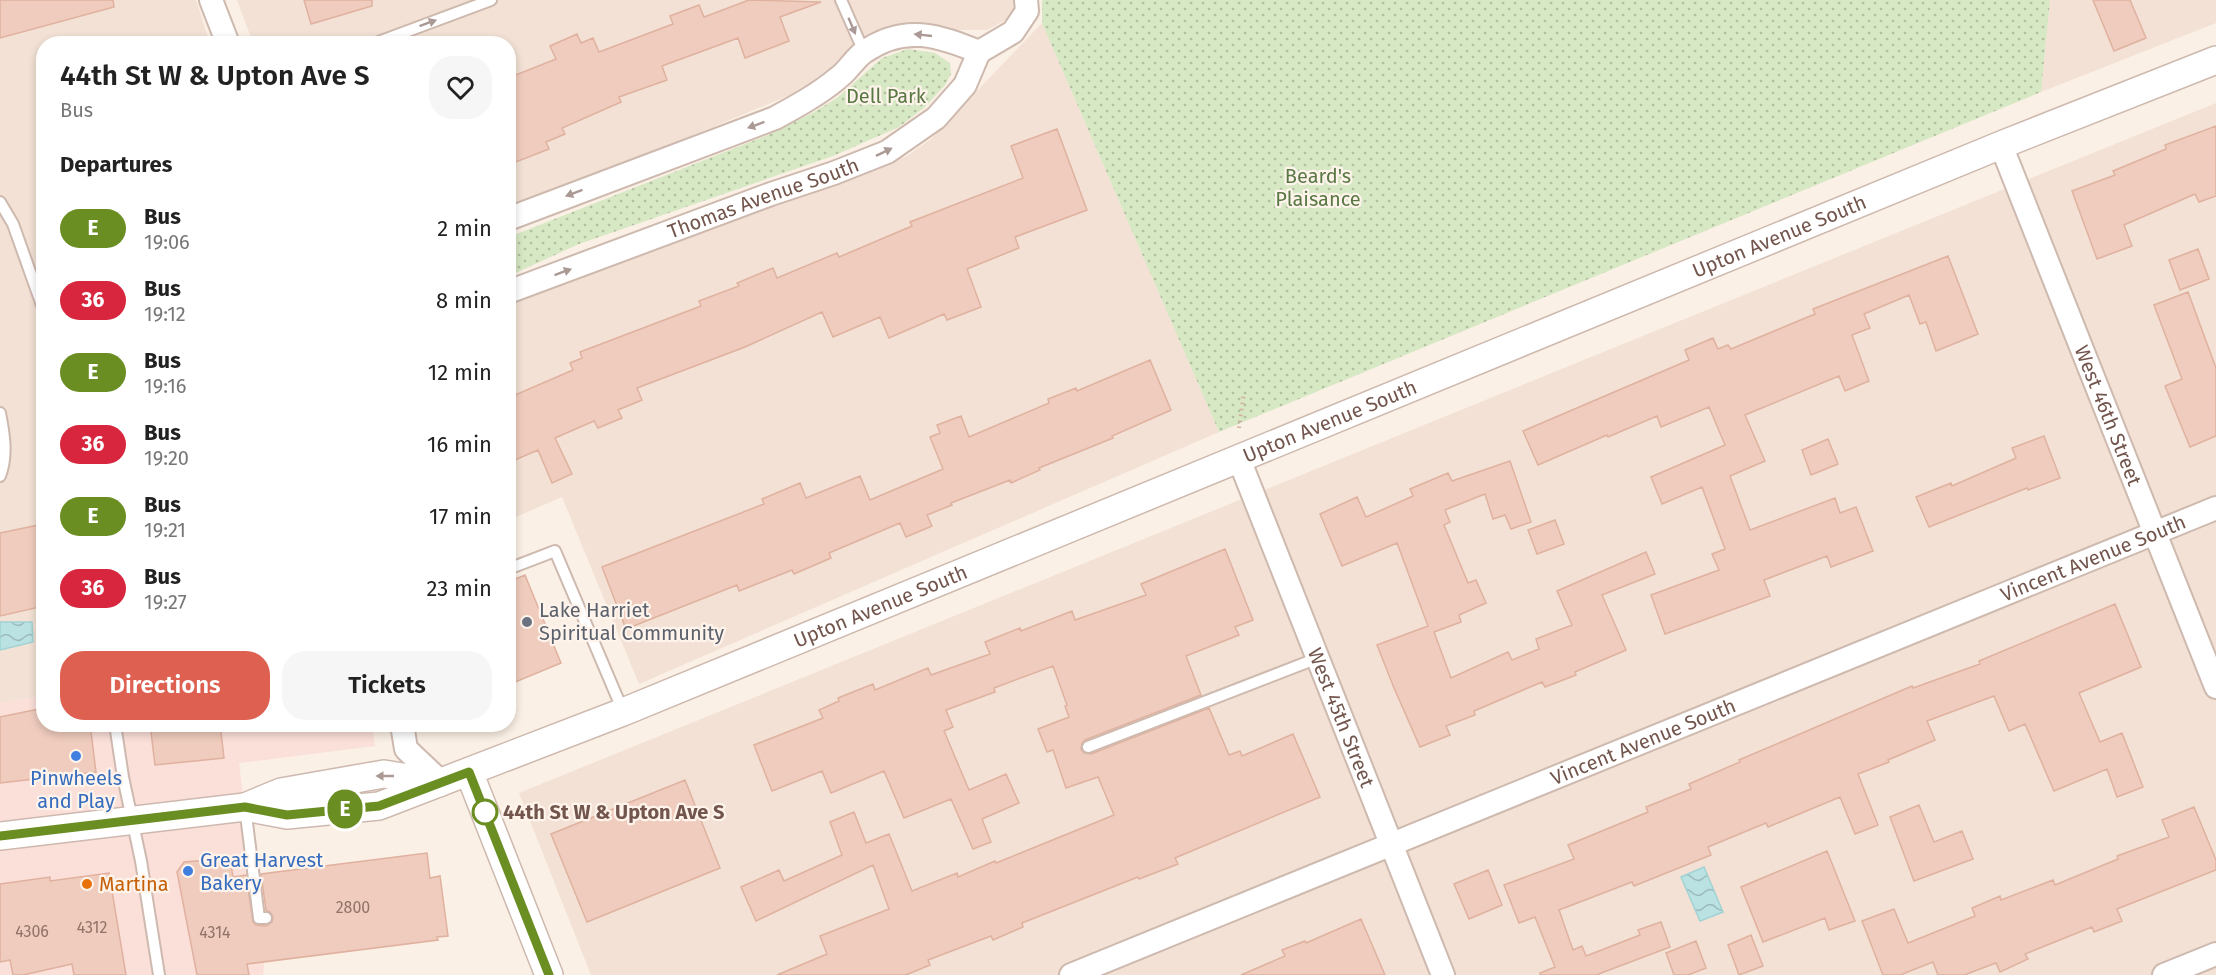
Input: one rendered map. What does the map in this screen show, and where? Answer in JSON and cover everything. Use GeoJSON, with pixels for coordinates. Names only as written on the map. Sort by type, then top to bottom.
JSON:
{"type":"FeatureCollection","features":[{"type":"Feature","properties":{"kind":"street"},"geometry":{"type":"LineString","coordinates":[[211,0],[225,36]]}},
{"type":"Feature","properties":{"kind":"street"},"geometry":{"type":"LineString","coordinates":[[516,216],[775,118],[808,100],[840,77],[864,52],[893,36],[921,33],[952,41],[978,52],[1013,32],[1026,6]]}},
{"type":"Feature","properties":{"kind":"street","name":"Thomas Avenue South"},"geometry":{"type":"LineString","coordinates":[[516,289],[887,152],[936,118],[965,85],[978,52]]}},
{"type":"Feature","properties":{"kind":"street","name":"Upton Avenue South"},"geometry":{"type":"LineString","coordinates":[[442,783],[623,712],[2001,145],[2216,60]]}},
{"type":"Feature","properties":{"kind":"street","name":"West 46th Street"},"geometry":{"type":"LineString","coordinates":[[2001,145],[2216,687]]}},
{"type":"Feature","properties":{"kind":"street","name":"West 45th Street"},"geometry":{"type":"LineString","coordinates":[[1239,459],[1443,975]]}},
{"type":"Feature","properties":{"kind":"street","name":"Vincent Avenue South"},"geometry":{"type":"LineString","coordinates":[[1071,975],[2216,508]]}},
{"type":"Feature","properties":{"kind":"street"},"geometry":{"type":"LineString","coordinates":[[403,732],[406,749],[442,783]]}},
{"type":"Feature","properties":{"kind":"street"},"geometry":{"type":"LineString","coordinates":[[469,772],[549,975]]}},
{"type":"Feature","properties":{"kind":"street"},"geometry":{"type":"LineString","coordinates":[[0,836],[245,807],[281,792],[384,774],[442,783]]}},
{"type":"Feature","properties":{"kind":"street"},"geometry":{"type":"LineString","coordinates":[[2164,975],[2216,954]]}},
{"type":"Feature","properties":{"kind":"lane"},"geometry":{"type":"LineString","coordinates":[[394,36],[491,0]]}},
{"type":"Feature","properties":{"kind":"lane"},"geometry":{"type":"LineString","coordinates":[[841,0],[864,52]]}},
{"type":"Feature","properties":{"kind":"lane"},"geometry":{"type":"LineString","coordinates":[[0,202],[13,224],[36,289]]}},
{"type":"Feature","properties":{"kind":"lane"},"geometry":{"type":"LineString","coordinates":[[0,413],[4,433],[4,467],[0,476]]}},
{"type":"Feature","properties":{"kind":"lane"},"geometry":{"type":"LineString","coordinates":[[516,566],[555,550],[623,712]]}},
{"type":"Feature","properties":{"kind":"lane"},"geometry":{"type":"LineString","coordinates":[[1088,747],[1318,658]]}},
{"type":"Feature","properties":{"kind":"lane"},"geometry":{"type":"LineString","coordinates":[[116,732],[141,861],[159,975]]}},
{"type":"Feature","properties":{"kind":"lane"},"geometry":{"type":"LineString","coordinates":[[245,807],[259,918],[266,918]]}},
{"type":"Feature","properties":{"kind":"path"},"geometry":{"type":"LineString","coordinates":[[1239,428],[1244,393]]}},
{"type":"Feature","properties":{"kind":"shaded area"},"geometry":{"type":"Polygon","coordinates":[[[0,0],[196,0],[208,36],[36,36],[36,697],[0,703],[0,0]]]}},
{"type":"Feature","properties":{"kind":"shaded area"},"geometry":{"type":"Polygon","coordinates":[[[237,0],[1014,0],[1015,10],[1007,19],[987,30],[921,30],[892,25],[870,33],[831,67],[795,93],[516,208],[516,36],[250,36],[237,0]]]}},
{"type":"Feature","properties":{"kind":"shaded area"},"geometry":{"type":"Polygon","coordinates":[[[2050,0],[2216,0],[2216,23],[2041,92],[2050,0]]]}},
{"type":"Feature","properties":{"kind":"shaded area"},"geometry":{"type":"Polygon","coordinates":[[[1042,23],[1219,432],[639,684],[562,497],[516,517],[516,300],[907,156],[931,139],[1042,23]]]}},
{"type":"Feature","properties":{"kind":"shaded area"},"geometry":{"type":"Polygon","coordinates":[[[2216,103],[2216,975],[591,975],[519,793],[2216,103]]]}},
{"type":"Feature","properties":{"kind":"shaded area"},"geometry":{"type":"Polygon","coordinates":[[[36,697],[36,732],[373,732],[375,746],[239,763],[264,967],[263,975],[0,975],[0,703],[36,697]]]}},
{"type":"Feature","properties":{"kind":"green space","name":"Beard's Plaisance"},"geometry":{"type":"Polygon","coordinates":[[[1042,0],[2050,0],[2041,92],[1219,432],[1042,23],[1042,0]]]}},
{"type":"Feature","properties":{"kind":"green space","name":"Dell Park"},"geometry":{"type":"Polygon","coordinates":[[[908,49],[935,53],[950,63],[951,74],[945,85],[925,107],[899,127],[833,156],[579,244],[516,273],[516,234],[768,135],[837,98],[882,58],[908,49]]]}},
{"type":"Feature","properties":{"kind":"water"},"geometry":{"type":"Polygon","coordinates":[[[0,622],[32,622],[33,642],[0,650],[0,622]]]}},
{"type":"Feature","properties":{"kind":"water"},"geometry":{"type":"Polygon","coordinates":[[[1704,867],[1723,912],[1700,921],[1681,877],[1704,867]]]}},
{"type":"Feature","properties":{"kind":"building"},"geometry":{"type":"Polygon","coordinates":[[[0,0],[113,0],[114,7],[0,38],[0,0]]]}},
{"type":"Feature","properties":{"kind":"building"},"geometry":{"type":"Polygon","coordinates":[[[304,0],[372,0],[372,6],[311,24],[304,0]]]}},
{"type":"Feature","properties":{"kind":"building"},"geometry":{"type":"Polygon","coordinates":[[[749,0],[821,2],[780,17],[789,41],[745,58],[738,38],[662,66],[667,80],[619,97],[621,102],[562,128],[565,134],[546,142],[549,149],[516,162],[516,75],[556,59],[550,46],[577,34],[581,43],[593,38],[599,52],[673,24],[670,16],[699,5],[704,17],[749,0]]]}},
{"type":"Feature","properties":{"kind":"building"},"geometry":{"type":"Polygon","coordinates":[[[2093,0],[2130,0],[2146,38],[2114,51],[2093,0]]]}},
{"type":"Feature","properties":{"kind":"building"},"geometry":{"type":"Polygon","coordinates":[[[2216,126],[2216,196],[2199,202],[2195,194],[2124,225],[2132,246],[2097,259],[2072,191],[2115,175],[2113,171],[2166,149],[2165,145],[2216,126]]]}},
{"type":"Feature","properties":{"kind":"building"},"geometry":{"type":"Polygon","coordinates":[[[1057,129],[1087,210],[1015,237],[1019,248],[967,269],[981,307],[947,320],[944,314],[889,338],[880,317],[833,337],[822,312],[745,347],[637,388],[642,400],[618,410],[622,418],[598,428],[594,421],[555,438],[572,474],[552,483],[538,450],[516,460],[516,395],[573,370],[570,363],[582,358],[580,352],[701,306],[699,301],[739,286],[737,283],[773,268],[777,278],[837,253],[839,257],[912,226],[910,222],[1023,178],[1011,146],[1057,129]]]}},
{"type":"Feature","properties":{"kind":"building"},"geometry":{"type":"Polygon","coordinates":[[[2198,249],[2209,279],[2180,290],[2169,260],[2198,249]]]}},
{"type":"Feature","properties":{"kind":"building"},"geometry":{"type":"Polygon","coordinates":[[[1948,256],[1978,334],[1936,351],[1926,322],[1920,324],[1909,295],[1864,314],[1870,328],[1852,335],[1869,381],[1845,391],[1839,376],[1745,415],[1765,461],[1730,476],[1750,530],[1835,498],[1840,513],[1856,507],[1873,551],[1831,567],[1827,556],[1764,580],[1770,596],[1665,634],[1651,595],[1719,570],[1712,554],[1725,549],[1702,487],[1662,504],[1651,477],[1725,445],[1709,407],[1661,427],[1657,416],[1538,465],[1523,431],[1689,360],[1685,350],[1713,338],[1718,349],[1728,345],[1731,349],[1815,314],[1813,309],[1948,256]]]}},
{"type":"Feature","properties":{"kind":"building"},"geometry":{"type":"Polygon","coordinates":[[[2188,292],[2216,368],[2216,436],[2190,447],[2165,386],[2182,379],[2154,305],[2188,292]]]}},
{"type":"Feature","properties":{"kind":"building"},"geometry":{"type":"Polygon","coordinates":[[[1150,360],[1171,410],[1112,436],[1113,438],[1039,468],[1040,470],[1011,483],[1010,480],[951,503],[952,505],[927,515],[932,526],[906,537],[900,523],[829,553],[831,558],[794,574],[792,570],[739,591],[737,585],[626,629],[602,567],[764,504],[762,499],[800,483],[806,498],[860,476],[870,500],[943,469],[930,437],[940,433],[937,425],[961,416],[969,437],[1049,403],[1048,399],[1076,388],[1077,391],[1150,360]]]}},
{"type":"Feature","properties":{"kind":"building"},"geometry":{"type":"Polygon","coordinates":[[[2044,436],[2060,478],[2028,490],[2027,488],[1929,527],[1916,497],[1951,483],[1952,486],[2016,458],[2012,448],[2044,436]]]}},
{"type":"Feature","properties":{"kind":"building"},"geometry":{"type":"Polygon","coordinates":[[[1828,439],[1838,464],[1811,475],[1802,450],[1828,439]]]}},
{"type":"Feature","properties":{"kind":"building"},"geometry":{"type":"Polygon","coordinates":[[[1510,461],[1531,522],[1511,529],[1505,515],[1493,519],[1485,494],[1445,510],[1450,522],[1444,525],[1468,583],[1476,580],[1486,603],[1459,615],[1461,622],[1434,632],[1451,678],[1508,652],[1512,660],[1539,649],[1536,639],[1572,625],[1557,591],[1646,552],[1655,574],[1602,595],[1626,650],[1575,672],[1576,675],[1545,687],[1542,682],[1474,711],[1475,715],[1446,726],[1450,735],[1420,747],[1377,645],[1428,626],[1397,543],[1342,566],[1320,514],[1357,497],[1366,517],[1413,496],[1410,489],[1448,473],[1452,481],[1510,461]]]}},
{"type":"Feature","properties":{"kind":"building"},"geometry":{"type":"Polygon","coordinates":[[[1555,520],[1564,544],[1537,554],[1528,530],[1555,520]]]}},
{"type":"Feature","properties":{"kind":"building"},"geometry":{"type":"Polygon","coordinates":[[[36,526],[36,608],[0,616],[0,533],[36,526]]]}},
{"type":"Feature","properties":{"kind":"building"},"geometry":{"type":"Polygon","coordinates":[[[1225,549],[1253,620],[1235,627],[1239,635],[1186,656],[1201,695],[1085,740],[1081,749],[1084,753],[1091,754],[1209,708],[1229,755],[1240,751],[1242,756],[1293,734],[1320,797],[1175,858],[1178,864],[1139,879],[1138,877],[1022,923],[1023,927],[993,940],[991,936],[928,960],[930,965],[906,975],[777,975],[827,954],[820,936],[889,909],[873,865],[756,921],[741,887],[779,870],[784,881],[842,855],[830,822],[854,812],[866,843],[889,834],[912,891],[957,873],[958,877],[995,861],[996,863],[1114,815],[1098,777],[1066,788],[1053,750],[1047,752],[1038,729],[1069,717],[1053,666],[994,688],[995,692],[946,710],[953,727],[944,731],[969,790],[1006,774],[1019,803],[982,819],[991,842],[973,849],[951,799],[904,818],[884,771],[831,793],[822,771],[772,791],[754,745],[823,718],[819,710],[839,701],[838,698],[873,684],[875,690],[928,668],[931,675],[990,654],[985,642],[1020,628],[1021,631],[1072,611],[1075,620],[1146,595],[1141,584],[1225,549]]]}},
{"type":"Feature","properties":{"kind":"building","name":"Lake Harriet Spiritual Community"},"geometry":{"type":"Polygon","coordinates":[[[525,575],[561,663],[516,682],[516,579],[525,575]]]}},
{"type":"Feature","properties":{"kind":"building"},"geometry":{"type":"Polygon","coordinates":[[[2115,604],[2141,667],[2079,693],[2100,742],[2122,733],[2143,787],[2117,797],[2107,769],[2054,791],[2025,724],[2009,731],[1994,696],[1927,721],[1935,740],[1858,774],[1878,825],[1855,834],[1840,797],[1768,827],[1766,823],[1708,847],[1711,855],[1634,886],[1632,882],[1559,910],[1573,950],[1582,946],[1586,956],[1640,935],[1638,930],[1661,922],[1670,947],[1596,975],[1540,975],[1555,967],[1535,917],[1519,923],[1504,885],[1574,859],[1568,845],[1648,812],[1646,807],[1691,789],[1689,784],[1740,762],[1739,760],[1912,686],[1913,688],[1980,664],[1979,661],[2115,604]]]}},
{"type":"Feature","properties":{"kind":"building"},"geometry":{"type":"Polygon","coordinates":[[[36,710],[36,732],[91,732],[96,772],[0,783],[0,717],[36,710]]]}},
{"type":"Feature","properties":{"kind":"building"},"geometry":{"type":"Polygon","coordinates":[[[151,732],[221,732],[224,758],[155,765],[151,732]]]}},
{"type":"Feature","properties":{"kind":"building"},"geometry":{"type":"Polygon","coordinates":[[[685,780],[720,868],[587,922],[551,834],[685,780]]]}},
{"type":"Feature","properties":{"kind":"building"},"geometry":{"type":"Polygon","coordinates":[[[1919,805],[1934,842],[1962,831],[1973,859],[1914,881],[1890,817],[1919,805]]]}},
{"type":"Feature","properties":{"kind":"building"},"geometry":{"type":"Polygon","coordinates":[[[2194,807],[2216,860],[2216,870],[2117,909],[2122,921],[2094,932],[2092,927],[2025,954],[2028,959],[2000,972],[1996,963],[1964,975],[1938,975],[1933,962],[1900,975],[1883,975],[1862,921],[1894,909],[1908,943],[1975,916],[1972,908],[2000,896],[2001,900],[2053,880],[2055,885],[2118,859],[2117,856],[2169,837],[2162,820],[2194,807]]]}},
{"type":"Feature","properties":{"kind":"building"},"geometry":{"type":"Polygon","coordinates":[[[1827,851],[1855,921],[1829,930],[1825,918],[1763,942],[1741,887],[1827,851]]]}},
{"type":"Feature","properties":{"kind":"building"},"geometry":{"type":"Polygon","coordinates":[[[427,853],[430,878],[440,876],[448,936],[437,937],[438,940],[247,964],[249,975],[197,975],[177,872],[184,862],[230,858],[233,877],[246,875],[253,922],[256,925],[266,926],[272,922],[273,917],[266,910],[261,874],[427,853]]]}},
{"type":"Feature","properties":{"kind":"building"},"geometry":{"type":"Polygon","coordinates":[[[1488,870],[1502,905],[1469,919],[1454,884],[1488,870]]]}},
{"type":"Feature","properties":{"kind":"building"},"geometry":{"type":"Polygon","coordinates":[[[109,873],[126,975],[74,975],[72,964],[23,975],[13,975],[10,960],[0,962],[0,884],[50,877],[50,881],[109,873]]]}},
{"type":"Feature","properties":{"kind":"building"},"geometry":{"type":"Polygon","coordinates":[[[1361,919],[1385,975],[1241,975],[1285,956],[1282,950],[1305,941],[1306,943],[1361,919]]]}},
{"type":"Feature","properties":{"kind":"building"},"geometry":{"type":"Polygon","coordinates":[[[1751,935],[1763,966],[1739,975],[1728,945],[1751,935]]]}},
{"type":"Feature","properties":{"kind":"building"},"geometry":{"type":"Polygon","coordinates":[[[1696,941],[1706,968],[1688,975],[1674,975],[1666,953],[1696,941]]]}},
{"type":"Feature","properties":{"kind":"bus line","name":"E"},"geometry":{"type":"LineString","coordinates":[[0,836],[245,807],[287,815],[379,806],[469,772],[549,975]]}},
{"type":"Feature","properties":{"kind":"place","name":"Lake Harriet Spiritual Community"},"geometry":{"type":"Point","coordinates":[527,622]}},
{"type":"Feature","properties":{"kind":"place","name":"Pinwheels and Play"},"geometry":{"type":"Point","coordinates":[76,756]}},
{"type":"Feature","properties":{"kind":"place","name":"44th St W & Upton Ave S"},"geometry":{"type":"Point","coordinates":[485,812]}},
{"type":"Feature","properties":{"kind":"place","name":"Great Harvest Bakery"},"geometry":{"type":"Point","coordinates":[188,871]}},
{"type":"Feature","properties":{"kind":"place","name":"Martina"},"geometry":{"type":"Point","coordinates":[87,884]}}]}
